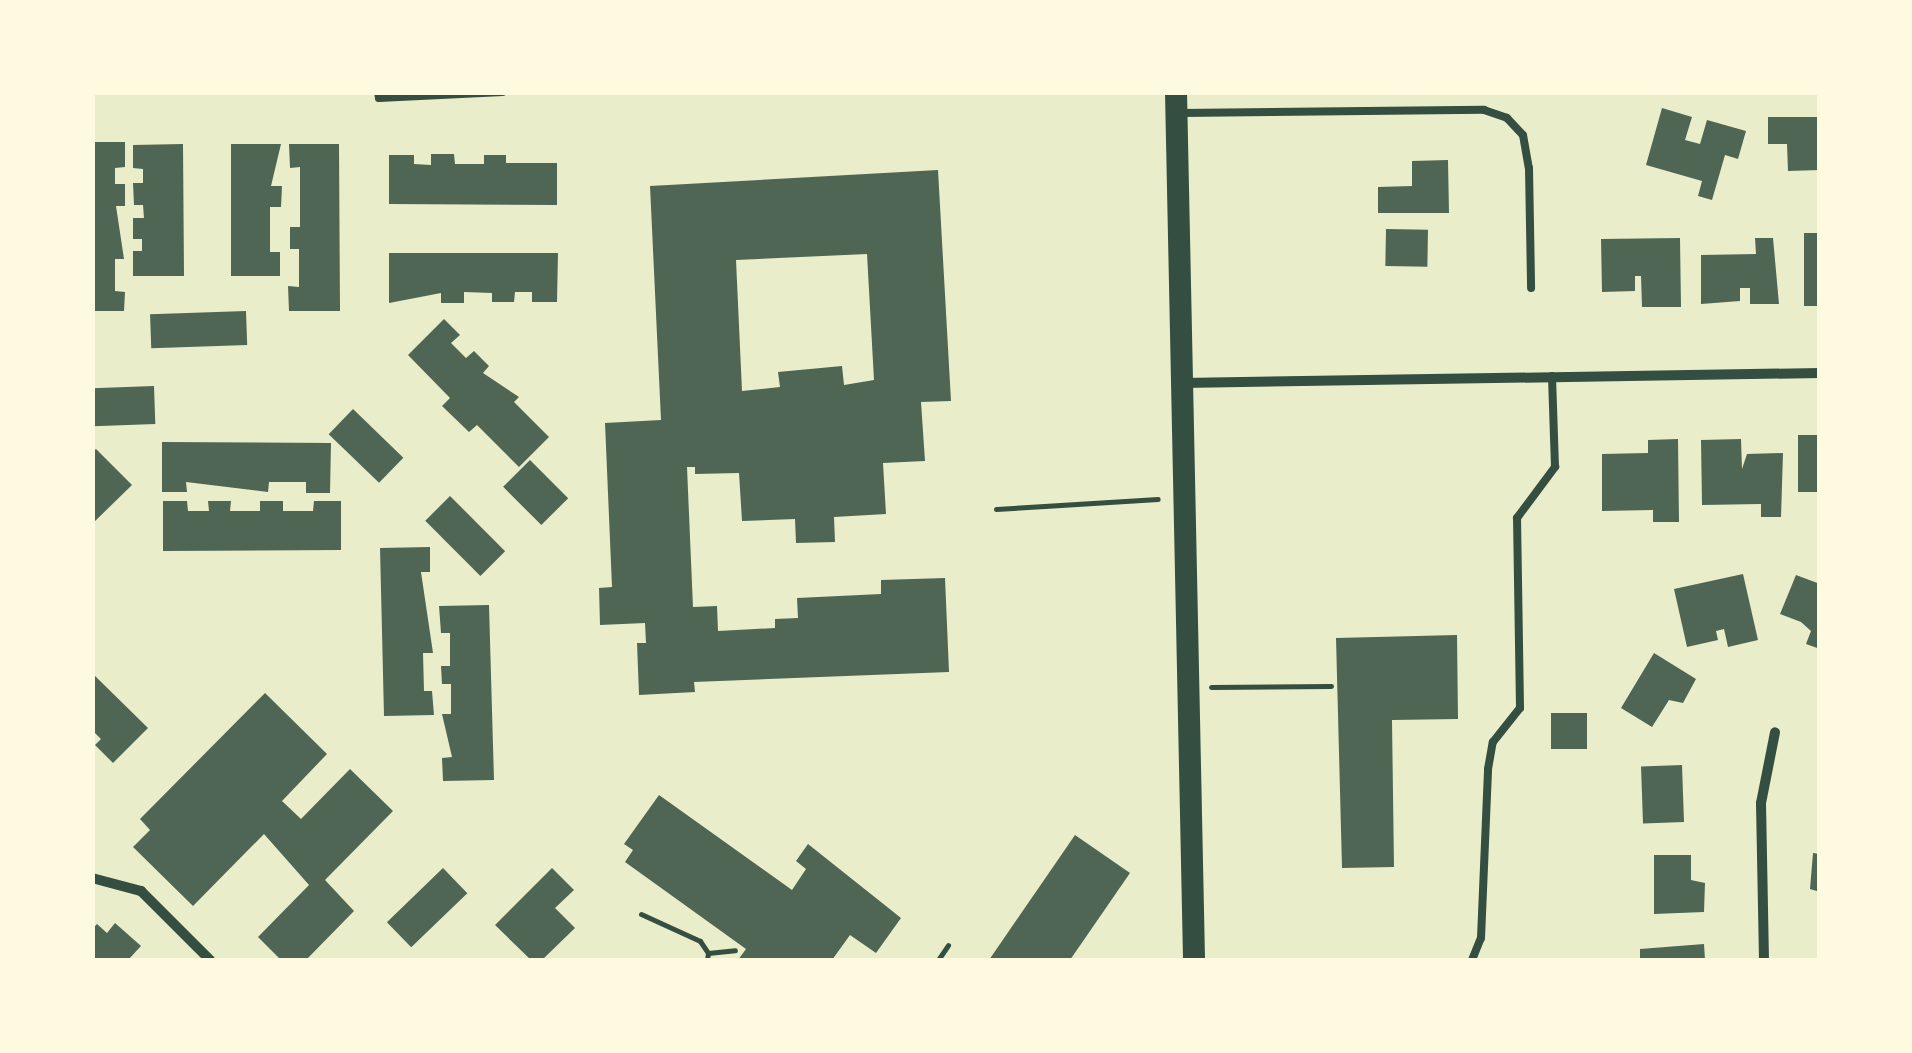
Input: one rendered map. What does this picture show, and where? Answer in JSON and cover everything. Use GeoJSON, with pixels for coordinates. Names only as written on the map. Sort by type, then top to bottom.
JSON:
{"type":"FeatureCollection","features":[{"type":"Feature","properties":{"kind":"main road"},"geometry":{"type":"LineString","coordinates":[[1176,103],[1194,960]]}},
{"type":"Feature","properties":{"kind":"street"},"geometry":{"type":"LineString","coordinates":[[1182,383],[1820,372]]}},
{"type":"Feature","properties":{"kind":"street"},"geometry":{"type":"LineString","coordinates":[[1764,960],[1761,804],[1775,732]]}},
{"type":"Feature","properties":{"kind":"street"},"geometry":{"type":"LineString","coordinates":[[92,878],[141,891],[210,960]]}},
{"type":"Feature","properties":{"kind":"lane"},"geometry":{"type":"LineString","coordinates":[[378,92],[378,98],[502,92]]}},
{"type":"Feature","properties":{"kind":"lane"},"geometry":{"type":"LineString","coordinates":[[1176,103],[1484,110],[1507,118],[1522,135],[1529,168],[1531,288]]}},
{"type":"Feature","properties":{"kind":"lane"},"geometry":{"type":"LineString","coordinates":[[1472,960],[1481,938],[1488,768],[1493,742],[1520,708],[1517,518],[1554,467],[1552,376]]}},
{"type":"Feature","properties":{"kind":"path"},"geometry":{"type":"LineString","coordinates":[[996,509],[1184,497]]}},
{"type":"Feature","properties":{"kind":"path"},"geometry":{"type":"LineString","coordinates":[[1188,688],[1330,686]]}},
{"type":"Feature","properties":{"kind":"path"},"geometry":{"type":"LineString","coordinates":[[642,914],[700,941],[708,956],[736,950]]}},
{"type":"Feature","properties":{"kind":"path"},"geometry":{"type":"LineString","coordinates":[[938,960],[948,946]]}},
{"type":"Feature","properties":{"kind":"building"},"geometry":{"type":"Polygon","coordinates":[[[1662,108],[1692,117],[1685,140],[1700,144],[1707,120],[1746,131],[1738,159],[1725,155],[1712,200],[1698,196],[1702,181],[1646,165],[1662,108]]]}},
{"type":"Feature","properties":{"kind":"building"},"geometry":{"type":"Polygon","coordinates":[[[1768,117],[1819,117],[1820,170],[1788,171],[1787,144],[1768,144],[1768,117]]]}},
{"type":"Feature","properties":{"kind":"building"},"geometry":{"type":"Polygon","coordinates":[[[92,142],[125,142],[125,167],[115,168],[115,184],[125,184],[125,206],[116,206],[124,259],[115,259],[115,291],[125,292],[124,311],[92,311],[92,142]]]}},
{"type":"Feature","properties":{"kind":"building"},"geometry":{"type":"Polygon","coordinates":[[[183,144],[184,276],[133,276],[133,251],[142,251],[142,239],[133,239],[133,218],[144,218],[143,205],[134,205],[133,183],[143,183],[143,169],[133,168],[133,145],[183,144]]]}},
{"type":"Feature","properties":{"kind":"building"},"geometry":{"type":"Polygon","coordinates":[[[231,144],[281,144],[271,186],[282,186],[281,207],[270,207],[270,252],[280,252],[280,276],[231,276],[231,144]]]}},
{"type":"Feature","properties":{"kind":"building"},"geometry":{"type":"Polygon","coordinates":[[[289,144],[339,144],[340,311],[289,311],[288,286],[299,287],[299,249],[290,249],[290,227],[300,227],[300,167],[290,168],[289,144]]]}},
{"type":"Feature","properties":{"kind":"building"},"geometry":{"type":"Polygon","coordinates":[[[431,154],[454,154],[455,164],[484,164],[484,155],[506,155],[506,163],[557,163],[557,205],[389,204],[389,155],[414,155],[414,164],[431,165],[431,154]]]}},
{"type":"Feature","properties":{"kind":"building"},"geometry":{"type":"Polygon","coordinates":[[[1448,160],[1449,213],[1378,213],[1378,187],[1412,186],[1412,161],[1448,160]]]}},
{"type":"Feature","properties":{"kind":"building"},"geometry":{"type":"Polygon","coordinates":[[[938,170],[951,401],[921,402],[925,461],[883,463],[886,514],[834,517],[835,542],[796,543],[795,519],[742,521],[739,473],[695,474],[695,467],[687,467],[693,607],[717,606],[718,631],[775,628],[775,619],[798,618],[797,598],[881,594],[881,580],[945,578],[949,672],[694,682],[695,692],[639,695],[637,643],[646,643],[645,623],[600,625],[599,588],[612,587],[605,423],[661,420],[650,186],[938,170]],[[867,254],[736,260],[742,391],[780,387],[778,372],[842,366],[844,385],[874,380],[867,254]]]}},
{"type":"Feature","properties":{"kind":"building"},"geometry":{"type":"Polygon","coordinates":[[[1386,229],[1428,230],[1427,267],[1385,266],[1386,229]]]}},
{"type":"Feature","properties":{"kind":"building"},"geometry":{"type":"Polygon","coordinates":[[[1804,233],[1820,233],[1820,306],[1804,306],[1804,233]]]}},
{"type":"Feature","properties":{"kind":"building"},"geometry":{"type":"Polygon","coordinates":[[[1680,238],[1681,307],[1642,307],[1641,276],[1635,276],[1635,291],[1602,292],[1601,239],[1680,238]]]}},
{"type":"Feature","properties":{"kind":"building"},"geometry":{"type":"Polygon","coordinates":[[[1755,238],[1773,238],[1779,304],[1750,304],[1750,288],[1740,288],[1740,301],[1701,304],[1701,255],[1756,254],[1755,238]]]}},
{"type":"Feature","properties":{"kind":"building"},"geometry":{"type":"Polygon","coordinates":[[[389,253],[558,253],[557,302],[532,302],[532,292],[515,292],[514,302],[492,302],[492,293],[464,292],[464,303],[441,303],[441,293],[389,303],[389,253]]]}},
{"type":"Feature","properties":{"kind":"building"},"geometry":{"type":"Polygon","coordinates":[[[246,311],[247,345],[151,348],[150,314],[246,311]]]}},
{"type":"Feature","properties":{"kind":"building"},"geometry":{"type":"Polygon","coordinates":[[[444,319],[460,335],[451,343],[466,358],[474,351],[489,366],[483,373],[519,397],[514,402],[549,437],[519,467],[477,425],[469,432],[442,406],[450,398],[408,355],[444,319]]]}},
{"type":"Feature","properties":{"kind":"building"},"geometry":{"type":"Polygon","coordinates":[[[154,386],[155,424],[93,426],[92,388],[154,386]]]}},
{"type":"Feature","properties":{"kind":"building"},"geometry":{"type":"Polygon","coordinates":[[[353,409],[403,458],[379,483],[329,434],[353,409]]]}},
{"type":"Feature","properties":{"kind":"building"},"geometry":{"type":"Polygon","coordinates":[[[1798,435],[1820,435],[1820,492],[1798,492],[1798,435]]]}},
{"type":"Feature","properties":{"kind":"building"},"geometry":{"type":"Polygon","coordinates":[[[1678,439],[1679,522],[1653,522],[1653,510],[1602,511],[1602,454],[1648,453],[1648,440],[1678,439]]]}},
{"type":"Feature","properties":{"kind":"building"},"geometry":{"type":"Polygon","coordinates":[[[1741,439],[1742,469],[1747,454],[1783,453],[1781,517],[1761,517],[1761,504],[1702,505],[1701,440],[1741,439]]]}},
{"type":"Feature","properties":{"kind":"building"},"geometry":{"type":"Polygon","coordinates":[[[162,442],[331,443],[330,493],[306,493],[306,482],[269,482],[268,492],[186,482],[187,492],[162,492],[162,442]]]}},
{"type":"Feature","properties":{"kind":"building"},"geometry":{"type":"Polygon","coordinates":[[[96,449],[132,485],[92,524],[92,452],[96,449]]]}},
{"type":"Feature","properties":{"kind":"building"},"geometry":{"type":"Polygon","coordinates":[[[530,460],[568,498],[541,525],[503,487],[530,460]]]}},
{"type":"Feature","properties":{"kind":"building"},"geometry":{"type":"Polygon","coordinates":[[[450,496],[505,551],[480,576],[425,521],[450,496]]]}},
{"type":"Feature","properties":{"kind":"building"},"geometry":{"type":"Polygon","coordinates":[[[163,501],[187,501],[188,511],[209,511],[208,501],[231,501],[230,511],[260,511],[260,501],[283,501],[283,511],[313,511],[314,501],[341,501],[341,550],[163,551],[163,501]]]}},
{"type":"Feature","properties":{"kind":"building"},"geometry":{"type":"Polygon","coordinates":[[[430,547],[430,572],[421,572],[433,653],[423,653],[424,691],[432,691],[434,715],[384,716],[380,548],[430,547]]]}},
{"type":"Feature","properties":{"kind":"building"},"geometry":{"type":"Polygon","coordinates":[[[1743,574],[1758,640],[1728,647],[1724,629],[1716,631],[1718,640],[1687,647],[1674,589],[1743,574]]]}},
{"type":"Feature","properties":{"kind":"building"},"geometry":{"type":"Polygon","coordinates":[[[1796,575],[1820,584],[1820,649],[1806,644],[1811,631],[1801,622],[1780,614],[1796,575]]]}},
{"type":"Feature","properties":{"kind":"building"},"geometry":{"type":"Polygon","coordinates":[[[489,605],[494,780],[443,781],[442,758],[452,757],[442,714],[451,714],[451,684],[442,684],[441,666],[450,666],[450,633],[441,633],[439,606],[489,605]]]}},
{"type":"Feature","properties":{"kind":"building"},"geometry":{"type":"Polygon","coordinates":[[[1457,635],[1458,719],[1392,720],[1394,867],[1342,868],[1336,638],[1457,635]]]}},
{"type":"Feature","properties":{"kind":"building"},"geometry":{"type":"Polygon","coordinates":[[[1654,653],[1696,679],[1683,703],[1669,700],[1652,727],[1621,708],[1654,653]]]}},
{"type":"Feature","properties":{"kind":"building"},"geometry":{"type":"Polygon","coordinates":[[[92,673],[148,728],[113,763],[95,745],[101,739],[92,730],[92,673]]]}},
{"type":"Feature","properties":{"kind":"building"},"geometry":{"type":"Polygon","coordinates":[[[265,693],[327,754],[282,801],[301,819],[350,769],[393,811],[325,880],[354,911],[306,960],[281,960],[258,937],[309,885],[264,834],[193,906],[133,847],[150,830],[140,819],[265,693]]]}},
{"type":"Feature","properties":{"kind":"building"},"geometry":{"type":"Polygon","coordinates":[[[1551,713],[1587,713],[1587,749],[1551,749],[1551,713]]]}},
{"type":"Feature","properties":{"kind":"building"},"geometry":{"type":"Polygon","coordinates":[[[1682,765],[1684,822],[1643,823],[1641,766],[1682,765]]]}},
{"type":"Feature","properties":{"kind":"building"},"geometry":{"type":"Polygon","coordinates":[[[659,795],[792,890],[806,869],[796,861],[808,844],[901,918],[876,953],[850,935],[832,960],[738,960],[746,949],[625,862],[633,850],[624,844],[659,795]]]}},
{"type":"Feature","properties":{"kind":"building"},"geometry":{"type":"Polygon","coordinates":[[[1075,835],[1130,873],[1070,960],[989,960],[1075,835]]]}},
{"type":"Feature","properties":{"kind":"building"},"geometry":{"type":"Polygon","coordinates":[[[1813,853],[1820,854],[1820,892],[1810,889],[1813,853]]]}},
{"type":"Feature","properties":{"kind":"building"},"geometry":{"type":"Polygon","coordinates":[[[1654,855],[1691,855],[1691,880],[1705,883],[1704,912],[1654,914],[1654,855]]]}},
{"type":"Feature","properties":{"kind":"building"},"geometry":{"type":"Polygon","coordinates":[[[443,868],[467,893],[411,947],[387,922],[443,868]]]}},
{"type":"Feature","properties":{"kind":"building"},"geometry":{"type":"Polygon","coordinates":[[[552,868],[574,890],[555,908],[575,928],[542,960],[531,960],[495,925],[552,868]]]}},
{"type":"Feature","properties":{"kind":"building"},"geometry":{"type":"Polygon","coordinates":[[[115,923],[141,946],[128,960],[92,960],[92,929],[97,924],[107,933],[115,923]]]}},
{"type":"Feature","properties":{"kind":"building"},"geometry":{"type":"Polygon","coordinates":[[[1704,944],[1705,960],[1640,960],[1640,949],[1704,944]]]}}]}
